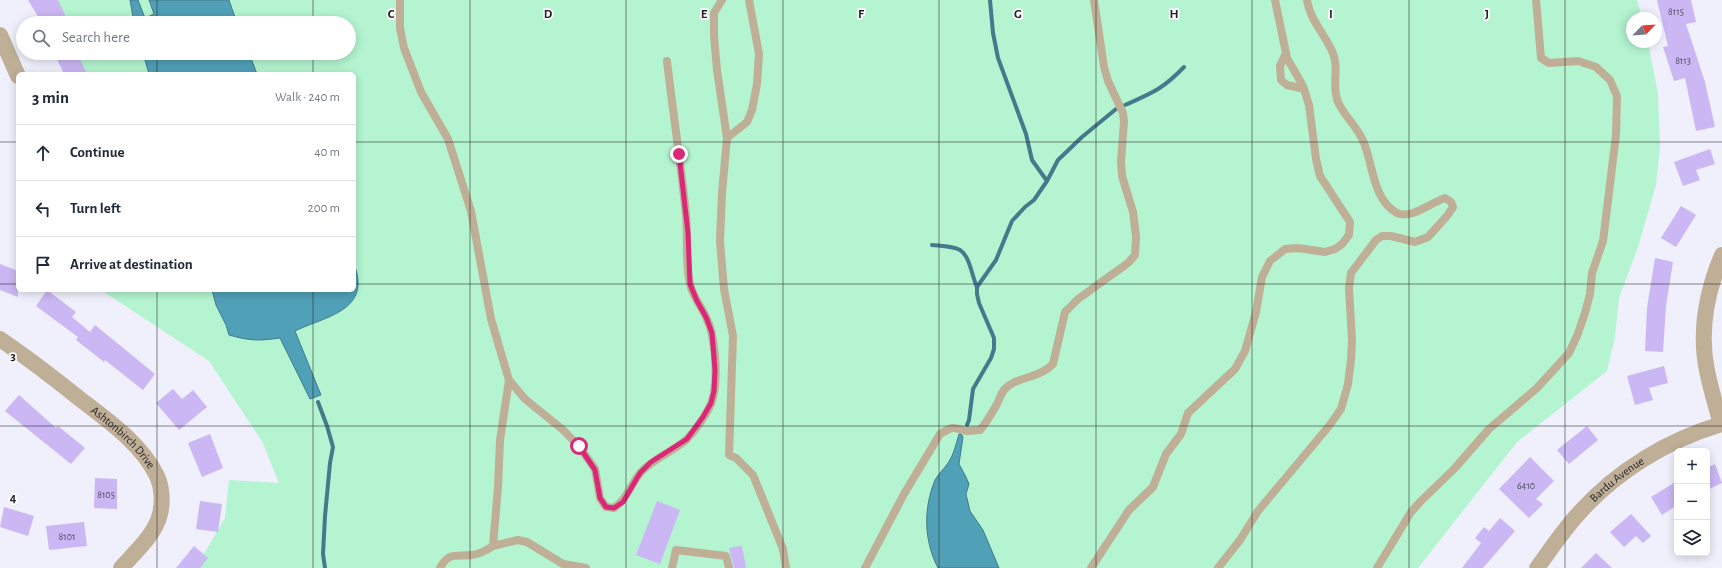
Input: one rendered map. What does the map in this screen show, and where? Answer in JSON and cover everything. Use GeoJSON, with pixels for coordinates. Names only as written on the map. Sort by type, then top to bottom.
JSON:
{"type":"FeatureCollection","features":[{"type":"Feature","properties":{"kind":"street"},"geometry":{"type":"LineString","coordinates":[[0,35],[16,72]]}},
{"type":"Feature","properties":{"kind":"street"},"geometry":{"type":"LineString","coordinates":[[1721,424],[1707,370],[1704,343],[1705,313],[1709,293],[1722,255]]}},
{"type":"Feature","properties":{"kind":"street","name":"Ashtonbirch Drive"},"geometry":{"type":"LineString","coordinates":[[0,339],[30,359],[103,417],[132,443],[148,462],[157,476],[162,499],[160,515],[150,534],[121,568]]}},
{"type":"Feature","properties":{"kind":"street","name":"Bardu Avenue"},"geometry":{"type":"LineString","coordinates":[[1537,568],[1579,513],[1616,478],[1643,459],[1672,443],[1721,424]]}},
{"type":"Feature","properties":{"kind":"lane"},"geometry":{"type":"LineString","coordinates":[[400,0],[400,28],[404,48],[421,92],[448,139],[471,211],[491,318],[509,380],[525,399],[562,429],[579,446],[595,470],[600,498],[606,507],[614,508],[623,502],[640,473],[651,462],[687,439],[711,403],[714,391],[715,370],[712,333],[690,284],[684,195],[667,61]]}},
{"type":"Feature","properties":{"kind":"lane"},"geometry":{"type":"LineString","coordinates":[[722,0],[714,13],[714,36],[717,70],[727,138],[722,193],[720,241],[724,289],[733,336],[729,456],[736,458],[753,475],[783,550],[786,568]]}},
{"type":"Feature","properties":{"kind":"lane"},"geometry":{"type":"LineString","coordinates":[[727,138],[747,122],[752,110],[757,84],[759,54],[749,0]]}},
{"type":"Feature","properties":{"kind":"lane"},"geometry":{"type":"LineString","coordinates":[[865,568],[904,494],[940,434],[949,428],[958,428],[967,431],[980,430],[988,420],[1004,390],[1016,382],[1040,374],[1048,369],[1053,364],[1065,312],[1078,299],[1122,267],[1135,255],[1136,236],[1133,212],[1122,176],[1121,162],[1124,122],[1123,113],[1108,81],[1104,67],[1094,0]]}},
{"type":"Feature","properties":{"kind":"lane"},"geometry":{"type":"LineString","coordinates":[[1091,568],[1129,510],[1153,487],[1166,454],[1182,434],[1188,413],[1235,369],[1244,351],[1256,312],[1262,277],[1270,261],[1286,249],[1298,248],[1325,252],[1335,249],[1342,244],[1349,235],[1350,222],[1320,176],[1316,159],[1309,105],[1303,86],[1286,53],[1275,0]]}},
{"type":"Feature","properties":{"kind":"lane"},"geometry":{"type":"LineString","coordinates":[[1218,568],[1240,540],[1258,511],[1341,410],[1348,384],[1351,360],[1352,340],[1348,288],[1351,273],[1376,240],[1382,236],[1391,236],[1415,242],[1428,237],[1447,216],[1452,207],[1451,202],[1445,198],[1414,212],[1398,214],[1389,208],[1372,173],[1365,144],[1358,129],[1338,103],[1335,90],[1335,61],[1333,52],[1314,22],[1307,0]]}},
{"type":"Feature","properties":{"kind":"lane"},"geometry":{"type":"LineString","coordinates":[[1377,568],[1411,512],[1455,468],[1489,429],[1537,388],[1569,353],[1585,313],[1590,294],[1592,273],[1603,241],[1616,135],[1617,96],[1610,80],[1596,67],[1578,61],[1549,63],[1541,58],[1536,0]]}},
{"type":"Feature","properties":{"kind":"lane"},"geometry":{"type":"LineString","coordinates":[[1286,53],[1280,66],[1282,80],[1287,85],[1300,88],[1303,86]]}},
{"type":"Feature","properties":{"kind":"lane"},"geometry":{"type":"LineString","coordinates":[[493,546],[500,440],[509,380]]}},
{"type":"Feature","properties":{"kind":"lane"},"geometry":{"type":"LineString","coordinates":[[440,568],[444,560],[453,555],[473,555],[493,546],[518,540],[527,542],[563,564],[586,568]]}},
{"type":"Feature","properties":{"kind":"lane"},"geometry":{"type":"LineString","coordinates":[[672,568],[676,550],[726,556],[729,568]]}},
{"type":"Feature","properties":{"kind":"green space"},"geometry":{"type":"Polygon","coordinates":[[[46,0],[1637,0],[1640,12],[1626,12],[1626,48],[1649,48],[1658,94],[1660,147],[1656,185],[1638,247],[1619,298],[1615,337],[1607,371],[1517,442],[1418,568],[199,568],[201,559],[225,518],[229,480],[279,483],[263,443],[209,361],[104,292],[356,292],[356,72],[71,72],[63,60],[356,60],[356,16],[52,16],[46,0]]]}},
{"type":"Feature","properties":{"kind":"water"},"geometry":{"type":"Polygon","coordinates":[[[130,0],[138,0],[144,16],[133,16],[130,0]]]}},
{"type":"Feature","properties":{"kind":"water"},"geometry":{"type":"Polygon","coordinates":[[[149,0],[229,0],[235,16],[150,16],[154,14],[149,0]]]}},
{"type":"Feature","properties":{"kind":"water"},"geometry":{"type":"Polygon","coordinates":[[[145,60],[252,60],[256,72],[148,72],[145,60]]]}},
{"type":"Feature","properties":{"kind":"water"},"geometry":{"type":"Polygon","coordinates":[[[356,272],[358,280],[357,292],[351,302],[343,310],[295,331],[321,395],[310,399],[280,338],[254,340],[229,335],[226,325],[216,305],[213,292],[356,292],[356,272]]]}},
{"type":"Feature","properties":{"kind":"water"},"geometry":{"type":"Polygon","coordinates":[[[959,434],[963,437],[959,464],[969,484],[966,494],[970,511],[983,530],[999,568],[938,568],[933,558],[927,525],[928,502],[935,480],[952,456],[959,434]]]}},
{"type":"Feature","properties":{"kind":"building"},"geometry":{"type":"Polygon","coordinates":[[[28,0],[58,0],[66,16],[38,16],[28,0]]]}},
{"type":"Feature","properties":{"kind":"building"},"geometry":{"type":"Polygon","coordinates":[[[1657,0],[1691,0],[1696,22],[1686,24],[1705,82],[1715,127],[1696,131],[1685,78],[1674,81],[1663,47],[1668,46],[1662,21],[1662,12],[1660,12],[1657,0]]]}},
{"type":"Feature","properties":{"kind":"building"},"geometry":{"type":"Polygon","coordinates":[[[57,60],[80,60],[86,72],[63,72],[57,60]]]}},
{"type":"Feature","properties":{"kind":"building"},"geometry":{"type":"Polygon","coordinates":[[[1710,149],[1715,164],[1696,170],[1700,180],[1683,186],[1674,162],[1710,149]]]}},
{"type":"Feature","properties":{"kind":"building"},"geometry":{"type":"Polygon","coordinates":[[[1681,206],[1696,215],[1676,247],[1661,238],[1681,206]]]}},
{"type":"Feature","properties":{"kind":"building"},"geometry":{"type":"Polygon","coordinates":[[[1655,258],[1673,262],[1666,306],[1663,352],[1645,351],[1647,308],[1655,258]]]}},
{"type":"Feature","properties":{"kind":"building"},"geometry":{"type":"Polygon","coordinates":[[[0,264],[16,270],[16,292],[18,292],[18,297],[0,290],[0,264]]]}},
{"type":"Feature","properties":{"kind":"building"},"geometry":{"type":"Polygon","coordinates":[[[46,292],[50,292],[76,312],[72,317],[90,332],[95,325],[155,374],[143,390],[105,360],[104,362],[76,340],[78,337],[36,306],[46,292]]]}},
{"type":"Feature","properties":{"kind":"building"},"geometry":{"type":"Polygon","coordinates":[[[1664,366],[1668,383],[1649,388],[1653,400],[1635,405],[1627,376],[1664,366]]]}},
{"type":"Feature","properties":{"kind":"building"},"geometry":{"type":"Polygon","coordinates":[[[173,389],[182,399],[193,390],[207,407],[179,430],[156,403],[173,389]]]}},
{"type":"Feature","properties":{"kind":"building"},"geometry":{"type":"Polygon","coordinates":[[[19,395],[56,428],[58,426],[85,448],[71,464],[5,411],[19,395]]]}},
{"type":"Feature","properties":{"kind":"building"},"geometry":{"type":"Polygon","coordinates":[[[1587,426],[1598,440],[1569,464],[1557,450],[1587,426]]]}},
{"type":"Feature","properties":{"kind":"building"},"geometry":{"type":"Polygon","coordinates":[[[210,434],[223,468],[202,477],[188,443],[210,434]]]}},
{"type":"Feature","properties":{"kind":"building"},"geometry":{"type":"Polygon","coordinates":[[[1530,457],[1554,481],[1536,499],[1543,504],[1529,518],[1499,489],[1530,457]]]}},
{"type":"Feature","properties":{"kind":"building"},"geometry":{"type":"Polygon","coordinates":[[[1715,464],[1722,483],[1710,489],[1710,484],[1710,466],[1715,464]]]}},
{"type":"Feature","properties":{"kind":"building"},"geometry":{"type":"Polygon","coordinates":[[[95,478],[117,479],[117,509],[94,508],[95,478]]]}},
{"type":"Feature","properties":{"kind":"building"},"geometry":{"type":"Polygon","coordinates":[[[1674,483],[1674,507],[1662,515],[1651,497],[1674,483]]]}},
{"type":"Feature","properties":{"kind":"building"},"geometry":{"type":"Polygon","coordinates":[[[200,501],[222,504],[218,532],[196,529],[200,501]]]}},
{"type":"Feature","properties":{"kind":"building"},"geometry":{"type":"Polygon","coordinates":[[[657,501],[680,510],[660,564],[636,555],[657,501]]]}},
{"type":"Feature","properties":{"kind":"building"},"geometry":{"type":"Polygon","coordinates":[[[4,507],[34,516],[28,536],[0,527],[4,507]]]}},
{"type":"Feature","properties":{"kind":"building"},"geometry":{"type":"Polygon","coordinates":[[[1631,514],[1651,536],[1643,543],[1636,536],[1624,547],[1610,532],[1631,514]]]}},
{"type":"Feature","properties":{"kind":"building"},"geometry":{"type":"Polygon","coordinates":[[[1500,518],[1515,531],[1483,568],[1462,568],[1481,543],[1475,538],[1484,527],[1489,531],[1500,518]]]}},
{"type":"Feature","properties":{"kind":"building"},"geometry":{"type":"Polygon","coordinates":[[[84,522],[87,546],[49,550],[46,526],[84,522]]]}},
{"type":"Feature","properties":{"kind":"building"},"geometry":{"type":"Polygon","coordinates":[[[194,546],[208,558],[200,568],[176,568],[194,546]]]}},
{"type":"Feature","properties":{"kind":"building"},"geometry":{"type":"Polygon","coordinates":[[[742,546],[746,568],[734,568],[729,548],[742,546]]]}},
{"type":"Feature","properties":{"kind":"building"},"geometry":{"type":"Polygon","coordinates":[[[1596,553],[1612,568],[1581,568],[1596,553]]]}},
{"type":"Feature","properties":{"kind":"waterway"},"geometry":{"type":"LineString","coordinates":[[990,0],[993,33],[998,58],[1026,134],[1032,160],[1047,181]]}},
{"type":"Feature","properties":{"kind":"waterway"},"geometry":{"type":"LineString","coordinates":[[1125,105],[1157,90],[1170,81],[1184,67]]}},
{"type":"Feature","properties":{"kind":"waterway"},"geometry":{"type":"LineString","coordinates":[[967,425],[973,389],[991,358],[994,349],[994,338],[979,303],[977,287],[996,260],[1012,221],[1034,200],[1047,181],[1058,160],[1082,137],[1116,109]]}},
{"type":"Feature","properties":{"kind":"waterway"},"geometry":{"type":"LineString","coordinates":[[932,245],[946,246],[960,250],[966,257],[977,287]]}},
{"type":"Feature","properties":{"kind":"waterway"},"geometry":{"type":"LineString","coordinates":[[318,402],[333,447],[325,516],[323,554],[325,568]]}},
{"type":"Feature","properties":{"kind":"route"},"geometry":{"type":"LineString","coordinates":[[579,446],[595,470],[600,498],[606,507],[614,508],[623,502],[640,473],[651,462],[687,439],[711,403],[714,391],[715,370],[712,333],[690,284],[688,233],[679,154]]}}]}
